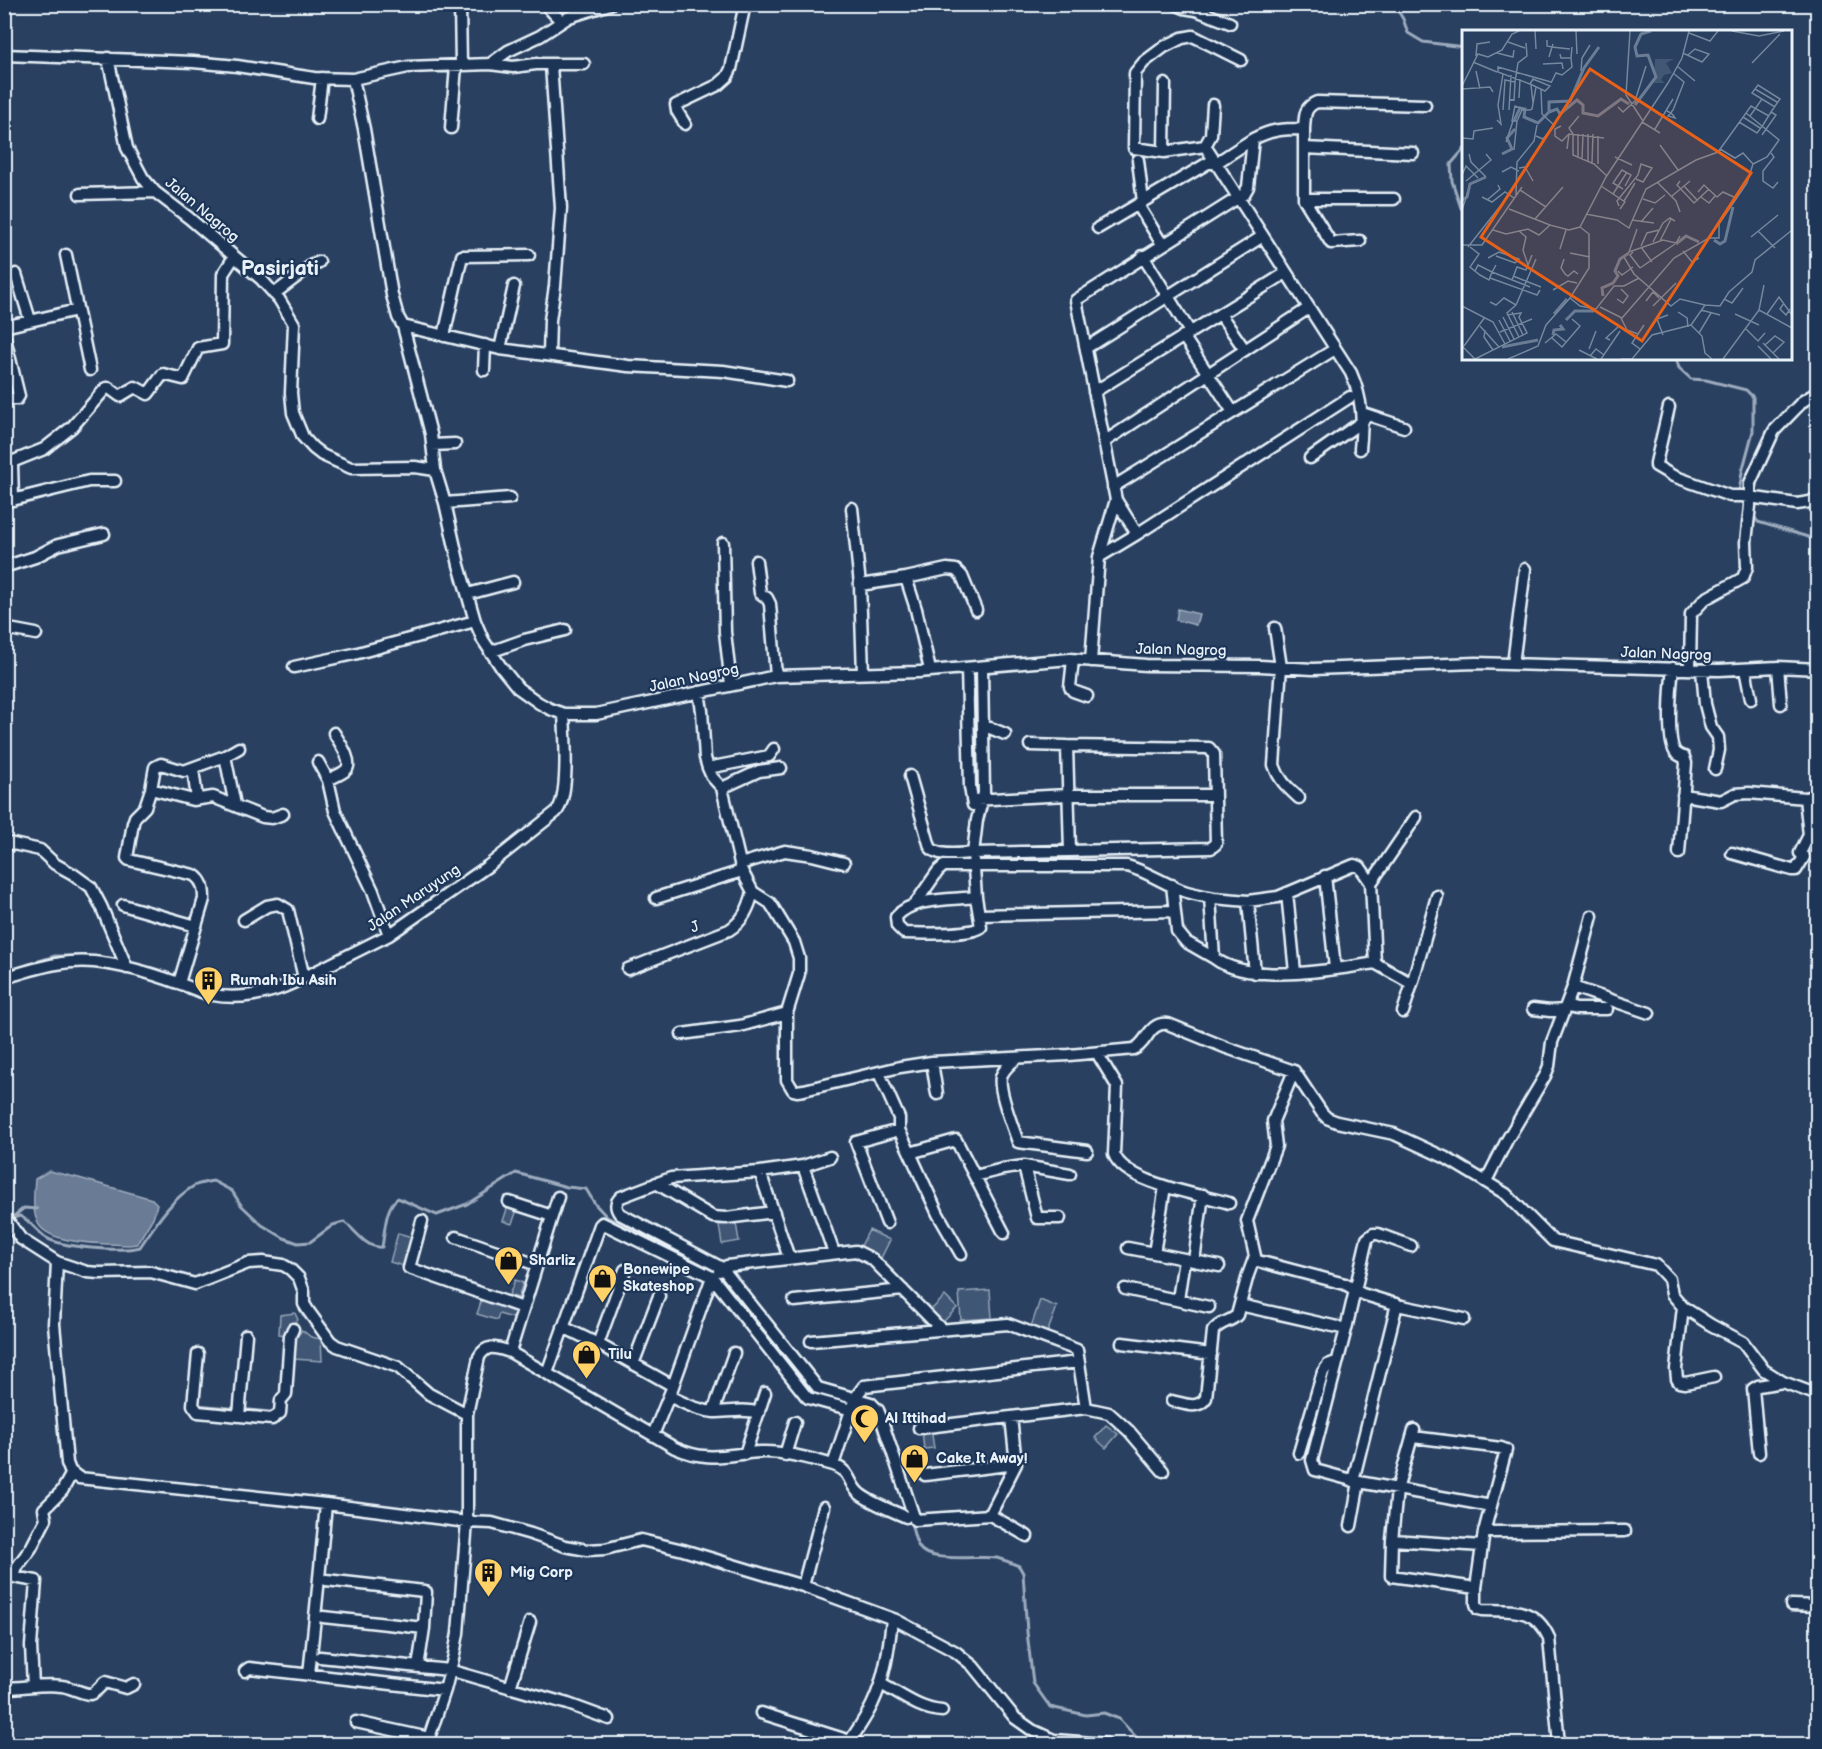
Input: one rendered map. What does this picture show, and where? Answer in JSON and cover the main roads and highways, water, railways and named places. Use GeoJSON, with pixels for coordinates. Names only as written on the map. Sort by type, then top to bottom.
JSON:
{"type":"FeatureCollection","features":[{"type":"Feature","properties":{"kind":"waterway"},"geometry":{"type":"LineString","coordinates":[[1394,4],[1408,33],[1423,42],[1462,47]]}},
{"type":"Feature","properties":{"kind":"waterway"},"geometry":{"type":"LineString","coordinates":[[1467,4],[1475,11],[1509,4]]}},
{"type":"Feature","properties":{"kind":"waterway"},"geometry":{"type":"LineString","coordinates":[[1462,151],[1451,164],[1452,181],[1462,209]]}},
{"type":"Feature","properties":{"kind":"waterway"},"geometry":{"type":"LineString","coordinates":[[1677,360],[1679,368],[1691,379],[1706,380],[1746,390],[1753,397],[1753,431],[1739,492]]}},
{"type":"Feature","properties":{"kind":"waterway"},"geometry":{"type":"LineString","coordinates":[[1753,515],[1758,522],[1818,540]]}},
{"type":"Feature","properties":{"kind":"waterway"},"geometry":{"type":"LineString","coordinates":[[4,972],[55,956],[117,959]]}},
{"type":"Feature","properties":{"kind":"waterway"},"geometry":{"type":"LineString","coordinates":[[10,1219],[20,1216],[45,1237],[64,1244],[106,1249],[140,1247],[164,1213],[178,1198],[194,1186],[213,1181],[232,1191],[241,1205],[262,1225],[284,1238],[298,1243],[310,1242],[333,1225],[344,1222],[366,1242],[382,1247],[388,1213],[398,1198],[437,1215],[467,1204],[516,1173],[567,1187],[586,1189],[595,1204],[607,1217],[712,1270],[721,1278],[810,1390],[839,1401]]}},
{"type":"Feature","properties":{"kind":"waterway"},"geometry":{"type":"LineString","coordinates":[[14,1216],[24,1208],[37,1209]]}},
{"type":"Feature","properties":{"kind":"waterway"},"geometry":{"type":"LineString","coordinates":[[853,1406],[866,1411],[874,1418],[899,1488]]}},
{"type":"Feature","properties":{"kind":"waterway"},"geometry":{"type":"LineString","coordinates":[[910,1520],[917,1544],[924,1552],[955,1558],[997,1558],[1019,1566],[1023,1573],[1033,1683],[1050,1707],[1086,1715],[1104,1713],[1119,1719],[1137,1738],[1138,1744]]}},
{"type":"Feature","properties":{"kind":"place","name":"Rumah Ibu Asih"},"geometry":{"type":"Point","coordinates":[209,1006]}},
{"type":"Feature","properties":{"kind":"place","name":"Sharliz"},"geometry":{"type":"Point","coordinates":[508,1286]}},
{"type":"Feature","properties":{"kind":"place","name":"Bonewipe Skateshop"},"geometry":{"type":"Point","coordinates":[602,1304]}},
{"type":"Feature","properties":{"kind":"place","name":"Tilu"},"geometry":{"type":"Point","coordinates":[587,1380]}},
{"type":"Feature","properties":{"kind":"place","name":"Al Ittihad"},"geometry":{"type":"Point","coordinates":[864,1444]}},
{"type":"Feature","properties":{"kind":"place","name":"Cake It Away!"},"geometry":{"type":"Point","coordinates":[915,1484]}},
{"type":"Feature","properties":{"kind":"place","name":"Mig Corp"},"geometry":{"type":"Point","coordinates":[489,1598]}},
{"type":"Feature","properties":{"kind":"district","name":"Pasirjati"},"geometry":{"type":"Point","coordinates":[280,268]}}]}
